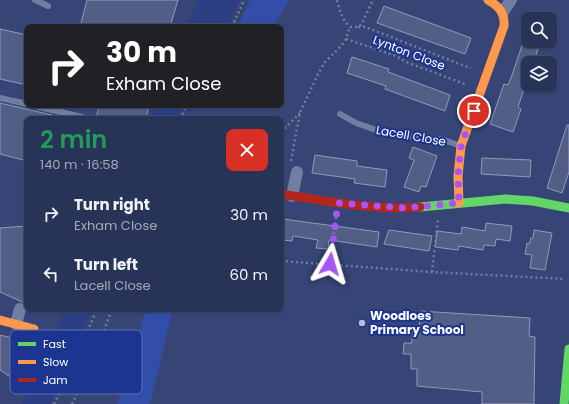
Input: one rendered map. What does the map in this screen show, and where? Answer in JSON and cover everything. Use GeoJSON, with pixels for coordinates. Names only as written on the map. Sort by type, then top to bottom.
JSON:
{"type":"FeatureCollection","features":[{"type":"Feature","properties":{"kind":"street"},"geometry":{"type":"LineString","coordinates":[[488,0],[499,6],[503,12],[511,0]]}},
{"type":"Feature","properties":{"kind":"street","name":"Lacell Close"},"geometry":{"type":"LineString","coordinates":[[459,203],[458,176],[461,146],[504,26],[505,20],[503,12]]}},
{"type":"Feature","properties":{"kind":"street"},"geometry":{"type":"LineString","coordinates":[[294,167],[287,195],[338,203],[405,208],[506,199],[533,201],[569,208]]}},
{"type":"Feature","properties":{"kind":"street"},"geometry":{"type":"LineString","coordinates":[[16,324],[20,309]]}},
{"type":"Feature","properties":{"kind":"street"},"geometry":{"type":"LineString","coordinates":[[0,320],[34,329]]}},
{"type":"Feature","properties":{"kind":"street"},"geometry":{"type":"LineString","coordinates":[[564,404],[569,349]]}},
{"type":"Feature","properties":{"kind":"lane"},"geometry":{"type":"LineString","coordinates":[[35,0],[48,6]]}},
{"type":"Feature","properties":{"kind":"lane"},"geometry":{"type":"LineString","coordinates":[[0,98],[24,103]]}},
{"type":"Feature","properties":{"kind":"lane"},"geometry":{"type":"LineString","coordinates":[[40,108],[63,116]]}},
{"type":"Feature","properties":{"kind":"lane","name":"Lacell Close"},"geometry":{"type":"LineString","coordinates":[[340,114],[356,123],[373,129],[400,135],[444,140],[461,146]]}},
{"type":"Feature","properties":{"kind":"path"},"geometry":{"type":"LineString","coordinates":[[233,24],[244,0]]}},
{"type":"Feature","properties":{"kind":"path"},"geometry":{"type":"LineString","coordinates":[[284,129],[300,112],[325,62],[346,39],[350,27],[342,16],[337,0]]}},
{"type":"Feature","properties":{"kind":"path"},"geometry":{"type":"LineString","coordinates":[[358,27],[361,25],[373,0]]}},
{"type":"Feature","properties":{"kind":"path","name":"Lynton Close"},"geometry":{"type":"LineString","coordinates":[[350,27],[365,27],[470,68]]}},
{"type":"Feature","properties":{"kind":"path","name":"Lynton Close"},"geometry":{"type":"LineString","coordinates":[[346,39],[396,56],[406,62],[465,84]]}},
{"type":"Feature","properties":{"kind":"path"},"geometry":{"type":"LineString","coordinates":[[294,167],[300,112]]}},
{"type":"Feature","properties":{"kind":"path"},"geometry":{"type":"LineString","coordinates":[[330,264],[338,203]]}},
{"type":"Feature","properties":{"kind":"path"},"geometry":{"type":"LineString","coordinates":[[432,272],[440,205]]}},
{"type":"Feature","properties":{"kind":"path"},"geometry":{"type":"LineString","coordinates":[[284,261],[432,272],[565,279]]}},
{"type":"Feature","properties":{"kind":"path"},"geometry":{"type":"LineString","coordinates":[[88,330],[96,312]]}},
{"type":"Feature","properties":{"kind":"path"},"geometry":{"type":"LineString","coordinates":[[104,330],[111,312]]}},
{"type":"Feature","properties":{"kind":"path"},"geometry":{"type":"LineString","coordinates":[[54,404],[59,394]]}},
{"type":"Feature","properties":{"kind":"path"},"geometry":{"type":"LineString","coordinates":[[72,404],[77,394]]}},
{"type":"Feature","properties":{"kind":"shaded area"},"geometry":{"type":"Polygon","coordinates":[[[198,0],[240,0],[228,24],[187,24],[198,0]]]}},
{"type":"Feature","properties":{"kind":"shaded area"},"geometry":{"type":"Polygon","coordinates":[[[250,0],[290,0],[274,24],[238,24],[250,0]]]}},
{"type":"Feature","properties":{"kind":"shaded area"},"geometry":{"type":"Polygon","coordinates":[[[155,108],[182,108],[178,116],[151,116],[155,108]]]}},
{"type":"Feature","properties":{"kind":"shaded area"},"geometry":{"type":"Polygon","coordinates":[[[64,312],[92,312],[83,330],[56,330],[64,312]]]}},
{"type":"Feature","properties":{"kind":"shaded area"},"geometry":{"type":"Polygon","coordinates":[[[145,312],[172,312],[150,404],[117,404],[120,394],[142,394],[142,330],[139,330],[145,312]]]}},
{"type":"Feature","properties":{"kind":"shaded area"},"geometry":{"type":"Polygon","coordinates":[[[27,394],[55,394],[50,404],[22,404],[27,394]]]}},
{"type":"Feature","properties":{"kind":"building"},"geometry":{"type":"Polygon","coordinates":[[[87,0],[178,0],[171,24],[81,24],[87,0]]]}},
{"type":"Feature","properties":{"kind":"building"},"geometry":{"type":"Polygon","coordinates":[[[384,6],[471,38],[465,54],[377,23],[384,6]]]}},
{"type":"Feature","properties":{"kind":"building"},"geometry":{"type":"Polygon","coordinates":[[[0,29],[24,34],[24,84],[0,79],[0,29]]]}},
{"type":"Feature","properties":{"kind":"building"},"geometry":{"type":"Polygon","coordinates":[[[521,48],[538,48],[536,56],[521,56],[521,92],[523,92],[518,107],[521,109],[513,132],[490,124],[504,84],[508,85],[521,48]]]}},
{"type":"Feature","properties":{"kind":"building"},"geometry":{"type":"Polygon","coordinates":[[[352,57],[389,69],[388,72],[450,95],[445,111],[385,89],[386,86],[347,73],[352,57]]]}},
{"type":"Feature","properties":{"kind":"building"},"geometry":{"type":"Polygon","coordinates":[[[0,103],[52,115],[24,116],[24,160],[0,154],[0,103]]]}},
{"type":"Feature","properties":{"kind":"building"},"geometry":{"type":"Polygon","coordinates":[[[98,108],[148,108],[147,116],[97,116],[98,108]]]}},
{"type":"Feature","properties":{"kind":"building"},"geometry":{"type":"Polygon","coordinates":[[[567,125],[569,125],[569,172],[562,193],[547,188],[567,125]]]}},
{"type":"Feature","properties":{"kind":"building"},"geometry":{"type":"Polygon","coordinates":[[[413,147],[437,156],[426,187],[421,186],[419,192],[404,187],[414,160],[409,158],[413,147]]]}},
{"type":"Feature","properties":{"kind":"building"},"geometry":{"type":"Polygon","coordinates":[[[315,155],[357,161],[357,166],[387,170],[385,187],[354,183],[355,179],[312,173],[315,155]]]}},
{"type":"Feature","properties":{"kind":"building"},"geometry":{"type":"Polygon","coordinates":[[[482,158],[531,160],[530,177],[481,174],[482,158]]]}},
{"type":"Feature","properties":{"kind":"building"},"geometry":{"type":"Polygon","coordinates":[[[284,219],[379,232],[377,247],[329,240],[328,249],[316,248],[318,240],[293,236],[292,241],[284,240],[284,219]]]}},
{"type":"Feature","properties":{"kind":"building"},"geometry":{"type":"Polygon","coordinates":[[[486,223],[512,226],[510,241],[496,239],[495,246],[484,245],[483,250],[459,246],[458,250],[435,247],[437,231],[461,234],[462,227],[485,231],[486,223]]]}},
{"type":"Feature","properties":{"kind":"building"},"geometry":{"type":"Polygon","coordinates":[[[24,226],[24,303],[0,292],[0,228],[24,226]]]}},
{"type":"Feature","properties":{"kind":"building"},"geometry":{"type":"Polygon","coordinates":[[[389,230],[432,236],[429,251],[384,244],[389,230]]]}},
{"type":"Feature","properties":{"kind":"building"},"geometry":{"type":"Polygon","coordinates":[[[534,230],[552,233],[545,270],[530,268],[532,255],[525,254],[527,243],[529,244],[531,238],[533,238],[534,230]]]}},
{"type":"Feature","properties":{"kind":"building"},"geometry":{"type":"Polygon","coordinates":[[[420,311],[530,318],[529,336],[535,337],[534,404],[482,404],[482,392],[417,386],[417,369],[411,369],[411,354],[403,354],[404,343],[412,343],[412,328],[419,329],[420,311]]]}},
{"type":"Feature","properties":{"kind":"building"},"geometry":{"type":"Polygon","coordinates":[[[0,335],[10,338],[10,377],[0,370],[0,335]]]}},
{"type":"Feature","properties":{"kind":"traffic: fast"},"geometry":{"type":"LineString","coordinates":[[420,207],[506,199],[533,201],[569,208]]}},
{"type":"Feature","properties":{"kind":"traffic: fast"},"geometry":{"type":"LineString","coordinates":[[564,404],[569,349]]}},
{"type":"Feature","properties":{"kind":"traffic: slow"},"geometry":{"type":"LineString","coordinates":[[459,203],[458,176],[461,146],[504,26],[504,21],[500,10],[488,0]]}},
{"type":"Feature","properties":{"kind":"traffic: slow"},"geometry":{"type":"LineString","coordinates":[[0,320],[34,329]]}},
{"type":"Feature","properties":{"kind":"traffic: jam"},"geometry":{"type":"LineString","coordinates":[[284,194],[386,208],[420,207]]}},
{"type":"Feature","properties":{"kind":"place","name":"Woodloes Primary School"},"geometry":{"type":"Point","coordinates":[362,323]}},
{"type":"Feature","properties":{"kind":"route"},"geometry":{"type":"LineString","coordinates":[[330,264],[338,203],[405,208],[459,203],[458,176],[461,146],[474,111]]}}]}
